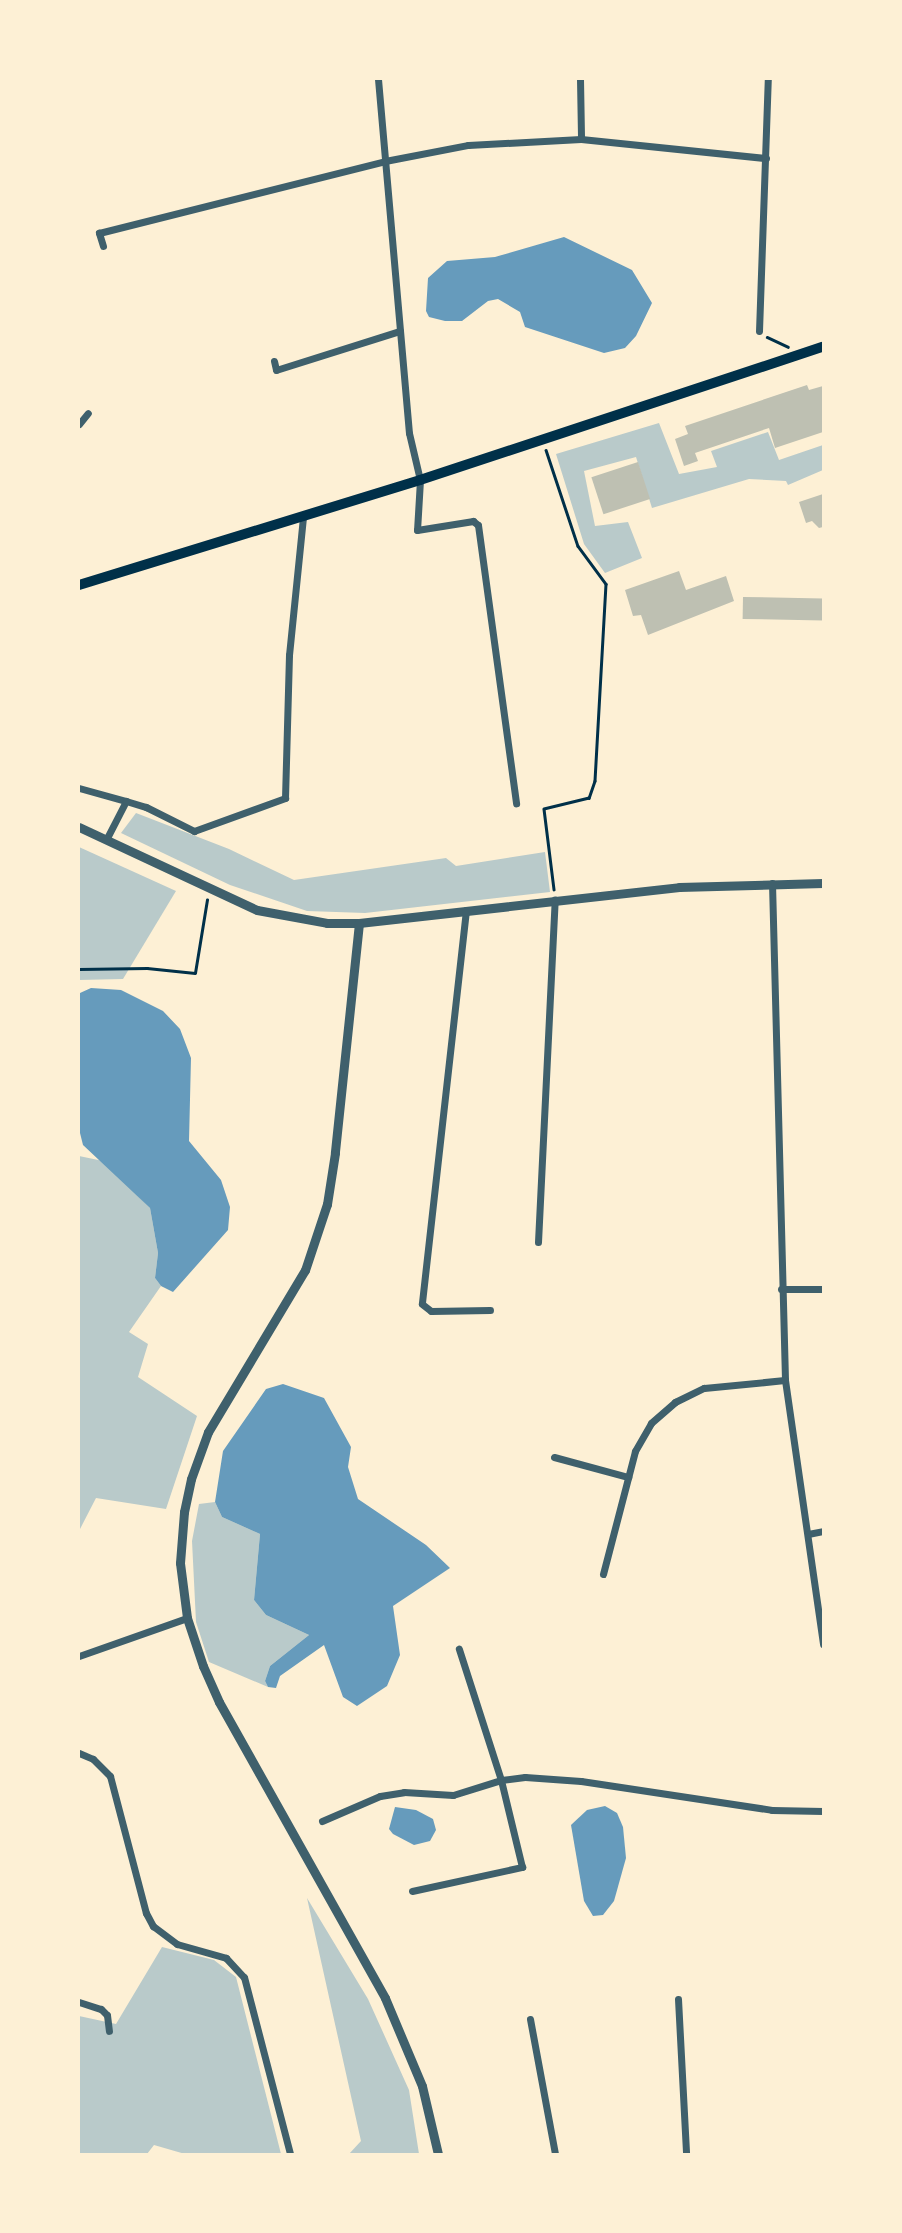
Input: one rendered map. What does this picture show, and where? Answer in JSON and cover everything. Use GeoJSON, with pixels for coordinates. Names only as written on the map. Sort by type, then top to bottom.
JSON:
{"type":"FeatureCollection","features":[{"type":"Feature","properties":{"kind":"main road"},"geometry":{"type":"LineString","coordinates":[[79,585],[420,480],[823,347]]}},
{"type":"Feature","properties":{"kind":"street"},"geometry":{"type":"LineString","coordinates":[[378,79],[409,433],[420,480],[417,530],[473,521],[478,525],[516,803]]}},
{"type":"Feature","properties":{"kind":"street"},"geometry":{"type":"LineString","coordinates":[[580,79],[581,139]]}},
{"type":"Feature","properties":{"kind":"street"},"geometry":{"type":"LineString","coordinates":[[759,331],[768,79]]}},
{"type":"Feature","properties":{"kind":"street"},"geometry":{"type":"LineString","coordinates":[[103,247],[99,233],[385,161],[468,145],[581,139],[766,158]]}},
{"type":"Feature","properties":{"kind":"street"},"geometry":{"type":"LineString","coordinates":[[274,361],[276,370],[400,331]]}},
{"type":"Feature","properties":{"kind":"street"},"geometry":{"type":"LineString","coordinates":[[79,424],[88,413]]}},
{"type":"Feature","properties":{"kind":"street"},"geometry":{"type":"LineString","coordinates":[[79,789],[146,807],[194,831],[285,798],[289,656],[303,516]]}},
{"type":"Feature","properties":{"kind":"street"},"geometry":{"type":"LineString","coordinates":[[107,838],[125,801]]}},
{"type":"Feature","properties":{"kind":"street"},"geometry":{"type":"LineString","coordinates":[[79,827],[257,910],[298,919],[359,923],[679,887],[823,883]]}},
{"type":"Feature","properties":{"kind":"street"},"geometry":{"type":"LineString","coordinates":[[772,883],[780,1289],[785,1380],[823,1644]]}},
{"type":"Feature","properties":{"kind":"street"},"geometry":{"type":"LineString","coordinates":[[538,1242],[555,900]]}},
{"type":"Feature","properties":{"kind":"street"},"geometry":{"type":"LineString","coordinates":[[466,910],[422,1304],[431,1311],[490,1310]]}},
{"type":"Feature","properties":{"kind":"street"},"geometry":{"type":"LineString","coordinates":[[359,923],[335,1153],[327,1204],[305,1270],[221,1407],[198,1456],[181,1542],[182,1586],[187,1618],[203,1666],[219,1702],[399,2026],[422,2086],[438,2154]]}},
{"type":"Feature","properties":{"kind":"street"},"geometry":{"type":"LineString","coordinates":[[780,1289],[823,1289]]}},
{"type":"Feature","properties":{"kind":"street"},"geometry":{"type":"LineString","coordinates":[[603,1574],[628,1477],[642,1437],[651,1423],[675,1402],[704,1388],[785,1380]]}},
{"type":"Feature","properties":{"kind":"street"},"geometry":{"type":"LineString","coordinates":[[554,1457],[628,1477]]}},
{"type":"Feature","properties":{"kind":"street"},"geometry":{"type":"LineString","coordinates":[[808,1534],[823,1531]]}},
{"type":"Feature","properties":{"kind":"street"},"geometry":{"type":"LineString","coordinates":[[79,1656],[187,1618]]}},
{"type":"Feature","properties":{"kind":"street"},"geometry":{"type":"LineString","coordinates":[[412,1891],[522,1867],[501,1780],[459,1649]]}},
{"type":"Feature","properties":{"kind":"street"},"geometry":{"type":"LineString","coordinates":[[79,1753],[93,1759],[110,1776],[146,1913],[153,1926],[177,1944],[226,1958],[244,1977],[290,2154]]}},
{"type":"Feature","properties":{"kind":"street"},"geometry":{"type":"LineString","coordinates":[[322,1821],[380,1796],[404,1793],[453,1795],[501,1780],[525,1777],[581,1781],[772,1810],[823,1811]]}},
{"type":"Feature","properties":{"kind":"street"},"geometry":{"type":"LineString","coordinates":[[678,1999],[686,2154]]}},
{"type":"Feature","properties":{"kind":"street"},"geometry":{"type":"LineString","coordinates":[[79,2002],[100,2009],[107,2015],[109,2031]]}},
{"type":"Feature","properties":{"kind":"street"},"geometry":{"type":"LineString","coordinates":[[530,2020],[555,2154]]}},
{"type":"Feature","properties":{"kind":"path"},"geometry":{"type":"LineString","coordinates":[[759,331],[787,345],[792,357]]}},
{"type":"Feature","properties":{"kind":"path"},"geometry":{"type":"LineString","coordinates":[[543,440],[578,546],[606,584],[595,781],[589,798],[544,809],[555,900]]}},
{"type":"Feature","properties":{"kind":"path"},"geometry":{"type":"LineString","coordinates":[[79,969],[147,968],[195,973],[203,911],[210,890]]}},
{"type":"Feature","properties":{"kind":"shaded area"},"geometry":{"type":"Polygon","coordinates":[[[659,423],[679,474],[717,467],[711,451],[768,432],[779,460],[823,445],[823,470],[788,485],[786,481],[749,479],[652,508],[636,457],[584,471],[595,526],[628,522],[642,558],[605,573],[584,544],[556,454],[659,423]]]}},
{"type":"Feature","properties":{"kind":"shaded area"},"geometry":{"type":"Polygon","coordinates":[[[136,813],[229,849],[294,880],[446,858],[456,866],[545,852],[550,892],[365,913],[307,911],[230,885],[121,833],[136,813]]]}},
{"type":"Feature","properties":{"kind":"shaded area"},"geometry":{"type":"Polygon","coordinates":[[[79,847],[176,891],[123,979],[79,980],[79,847]]]}},
{"type":"Feature","properties":{"kind":"shaded area"},"geometry":{"type":"Polygon","coordinates":[[[79,1156],[103,1161],[150,1208],[158,1253],[155,1278],[161,1286],[129,1332],[148,1344],[138,1377],[197,1416],[166,1509],[96,1498],[79,1531],[79,1156]]]}},
{"type":"Feature","properties":{"kind":"shaded area"},"geometry":{"type":"Polygon","coordinates":[[[215,1502],[222,1517],[260,1534],[254,1600],[266,1615],[309,1635],[270,1666],[265,1681],[268,1687],[209,1662],[196,1622],[192,1541],[199,1504],[215,1502]]]}},
{"type":"Feature","properties":{"kind":"shaded area"},"geometry":{"type":"Polygon","coordinates":[[[307,1898],[368,1999],[409,2090],[419,2154],[349,2154],[361,2141],[307,1898]]]}},
{"type":"Feature","properties":{"kind":"shaded area"},"geometry":{"type":"Polygon","coordinates":[[[162,1947],[214,1960],[236,1977],[281,2154],[185,2154],[154,2145],[147,2154],[79,2154],[79,2016],[116,2024],[162,1947]]]}},
{"type":"Feature","properties":{"kind":"water"},"geometry":{"type":"Polygon","coordinates":[[[564,237],[632,270],[652,303],[636,336],[625,348],[604,353],[525,327],[520,312],[498,299],[488,301],[462,321],[429,317],[426,311],[428,278],[447,261],[495,257],[564,237]]]}},
{"type":"Feature","properties":{"kind":"water"},"geometry":{"type":"Polygon","coordinates":[[[91,988],[121,990],[163,1011],[180,1029],[191,1058],[189,1141],[221,1180],[230,1207],[228,1230],[173,1292],[161,1286],[155,1278],[158,1253],[150,1208],[83,1145],[79,1129],[79,1000],[80,993],[91,988]]]}},
{"type":"Feature","properties":{"kind":"water"},"geometry":{"type":"Polygon","coordinates":[[[283,1384],[324,1398],[351,1447],[348,1467],[358,1499],[426,1545],[450,1568],[393,1606],[400,1655],[387,1686],[357,1706],[343,1697],[324,1645],[280,1676],[276,1688],[268,1687],[265,1681],[270,1666],[309,1635],[266,1615],[254,1600],[260,1534],[222,1517],[215,1502],[223,1451],[266,1389],[283,1384]]]}},
{"type":"Feature","properties":{"kind":"water"},"geometry":{"type":"Polygon","coordinates":[[[605,1806],[617,1813],[623,1827],[626,1858],[614,1901],[603,1915],[593,1916],[584,1901],[571,1825],[587,1810],[605,1806]]]}},
{"type":"Feature","properties":{"kind":"water"},"geometry":{"type":"Polygon","coordinates":[[[395,1807],[416,1810],[433,1819],[436,1830],[430,1841],[414,1845],[393,1834],[389,1829],[395,1807]]]}},
{"type":"Feature","properties":{"kind":"building"},"geometry":{"type":"Polygon","coordinates":[[[807,385],[809,390],[823,386],[823,432],[775,448],[769,428],[695,453],[698,461],[684,466],[675,439],[688,434],[685,426],[807,385]]]}},
{"type":"Feature","properties":{"kind":"building"},"geometry":{"type":"Polygon","coordinates":[[[638,462],[650,499],[603,514],[591,477],[638,462]]]}},
{"type":"Feature","properties":{"kind":"building"},"geometry":{"type":"Polygon","coordinates":[[[823,494],[823,527],[819,528],[812,521],[806,523],[799,502],[823,494]]]}},
{"type":"Feature","properties":{"kind":"building"},"geometry":{"type":"Polygon","coordinates":[[[679,571],[686,590],[726,576],[734,601],[648,635],[641,615],[633,616],[625,590],[679,571]]]}},
{"type":"Feature","properties":{"kind":"building"},"geometry":{"type":"Polygon","coordinates":[[[743,597],[823,598],[823,620],[743,619],[743,597]]]}}]}
